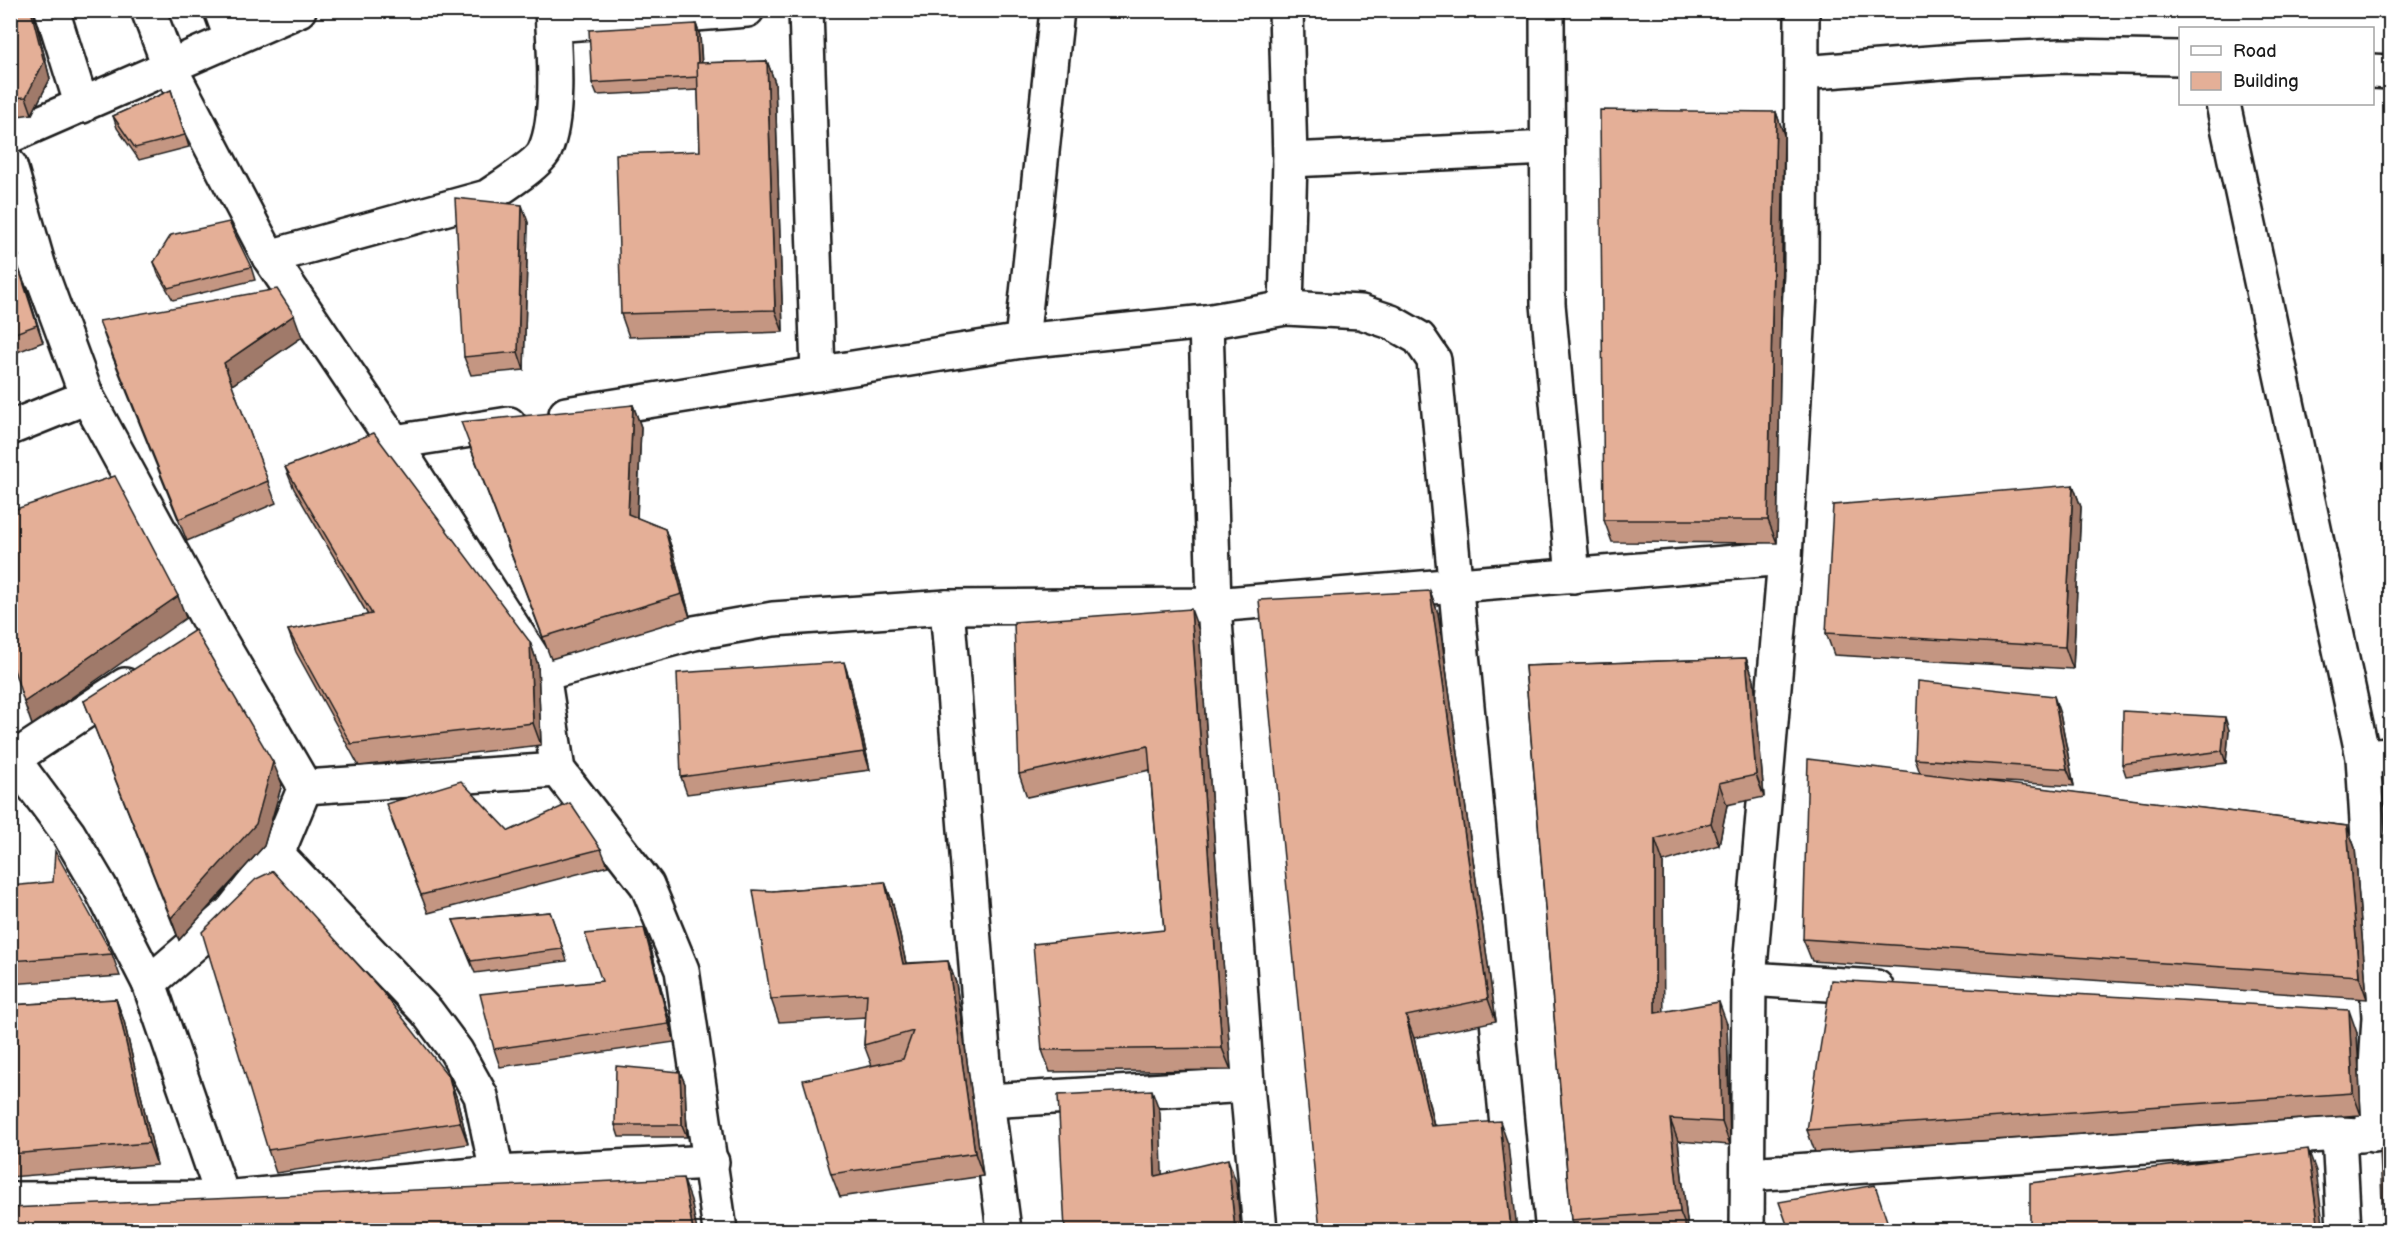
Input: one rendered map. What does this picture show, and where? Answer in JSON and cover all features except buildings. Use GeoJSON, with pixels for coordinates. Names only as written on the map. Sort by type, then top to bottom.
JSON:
{"type":"FeatureCollection","features":[{"type":"Feature","properties":{"kind":"street"},"geometry":{"type":"LineString","coordinates":[[52,10],[82,106]]}},
{"type":"Feature","properties":{"kind":"street"},"geometry":{"type":"LineString","coordinates":[[148,10],[170,68],[269,257],[394,442],[543,674],[558,770],[647,885],[682,970],[712,1162],[720,1230]]}},
{"type":"Feature","properties":{"kind":"street"},"geometry":{"type":"LineString","coordinates":[[269,257],[487,197],[511,182],[545,152],[555,101],[552,18],[747,10]]}},
{"type":"Feature","properties":{"kind":"street"},"geometry":{"type":"LineString","coordinates":[[806,10],[818,374]]}},
{"type":"Feature","properties":{"kind":"street"},"geometry":{"type":"LineString","coordinates":[[1023,340],[1057,10]]}},
{"type":"Feature","properties":{"kind":"street"},"geometry":{"type":"LineString","coordinates":[[1286,10],[1290,160],[1286,308]]}},
{"type":"Feature","properties":{"kind":"street"},"geometry":{"type":"LineString","coordinates":[[1547,10],[1548,304],[1574,576]]}},
{"type":"Feature","properties":{"kind":"street"},"geometry":{"type":"LineString","coordinates":[[1747,1230],[1749,979],[1785,558],[1801,276],[1802,10]]}},
{"type":"Feature","properties":{"kind":"street"},"geometry":{"type":"LineString","coordinates":[[10,136],[170,68],[226,25],[295,11]]}},
{"type":"Feature","properties":{"kind":"street"},"geometry":{"type":"LineString","coordinates":[[1802,73],[1968,60],[2062,56],[2179,58]]}},
{"type":"Feature","properties":{"kind":"street"},"geometry":{"type":"LineString","coordinates":[[2374,70],[2391,72]]}},
{"type":"Feature","properties":{"kind":"street"},"geometry":{"type":"LineString","coordinates":[[1748,1174],[2339,1134],[2381,1134],[2385,1016],[2377,756],[2223,105]]}},
{"type":"Feature","properties":{"kind":"street"},"geometry":{"type":"LineString","coordinates":[[1290,160],[1547,148]]}},
{"type":"Feature","properties":{"kind":"street"},"geometry":{"type":"LineString","coordinates":[[10,166],[25,270],[87,397],[212,627],[305,787]]}},
{"type":"Feature","properties":{"kind":"street"},"geometry":{"type":"LineString","coordinates":[[394,442],[1023,340],[1206,322],[1286,308],[1361,312],[1390,322],[1419,338],[1434,360],[1517,1230]]}},
{"type":"Feature","properties":{"kind":"street"},"geometry":{"type":"LineString","coordinates":[[1206,322],[1214,606],[1247,1085],[1260,1230]]}},
{"type":"Feature","properties":{"kind":"street"},"geometry":{"type":"LineString","coordinates":[[10,428],[87,397]]}},
{"type":"Feature","properties":{"kind":"street"},"geometry":{"type":"LineString","coordinates":[[543,674],[694,633],[773,619],[947,607],[1214,606],[1455,588],[1785,558]]}},
{"type":"Feature","properties":{"kind":"street"},"geometry":{"type":"LineString","coordinates":[[947,607],[987,1101],[1004,1230]]}},
{"type":"Feature","properties":{"kind":"street"},"geometry":{"type":"LineString","coordinates":[[182,647],[212,627]]}},
{"type":"Feature","properties":{"kind":"street"},"geometry":{"type":"LineString","coordinates":[[152,667],[11,757],[68,833],[100,887],[149,983],[223,1198]]}},
{"type":"Feature","properties":{"kind":"street"},"geometry":{"type":"LineString","coordinates":[[305,787],[558,770]]}},
{"type":"Feature","properties":{"kind":"street"},"geometry":{"type":"LineString","coordinates":[[149,983],[231,912],[278,854],[305,787]]}},
{"type":"Feature","properties":{"kind":"street"},"geometry":{"type":"LineString","coordinates":[[278,854],[427,1012],[456,1051],[481,1096],[497,1173]]}},
{"type":"Feature","properties":{"kind":"street"},"geometry":{"type":"LineString","coordinates":[[1749,979],[1904,988]]}},
{"type":"Feature","properties":{"kind":"street"},"geometry":{"type":"LineString","coordinates":[[2343,1014],[2385,1016]]}},
{"type":"Feature","properties":{"kind":"street"},"geometry":{"type":"LineString","coordinates":[[987,1101],[1247,1085]]}},
{"type":"Feature","properties":{"kind":"street"},"geometry":{"type":"LineString","coordinates":[[2339,1134],[2344,1230]]}},
{"type":"Feature","properties":{"kind":"street"},"geometry":{"type":"LineString","coordinates":[[10,1199],[223,1198],[497,1173],[712,1162]]}}]}
